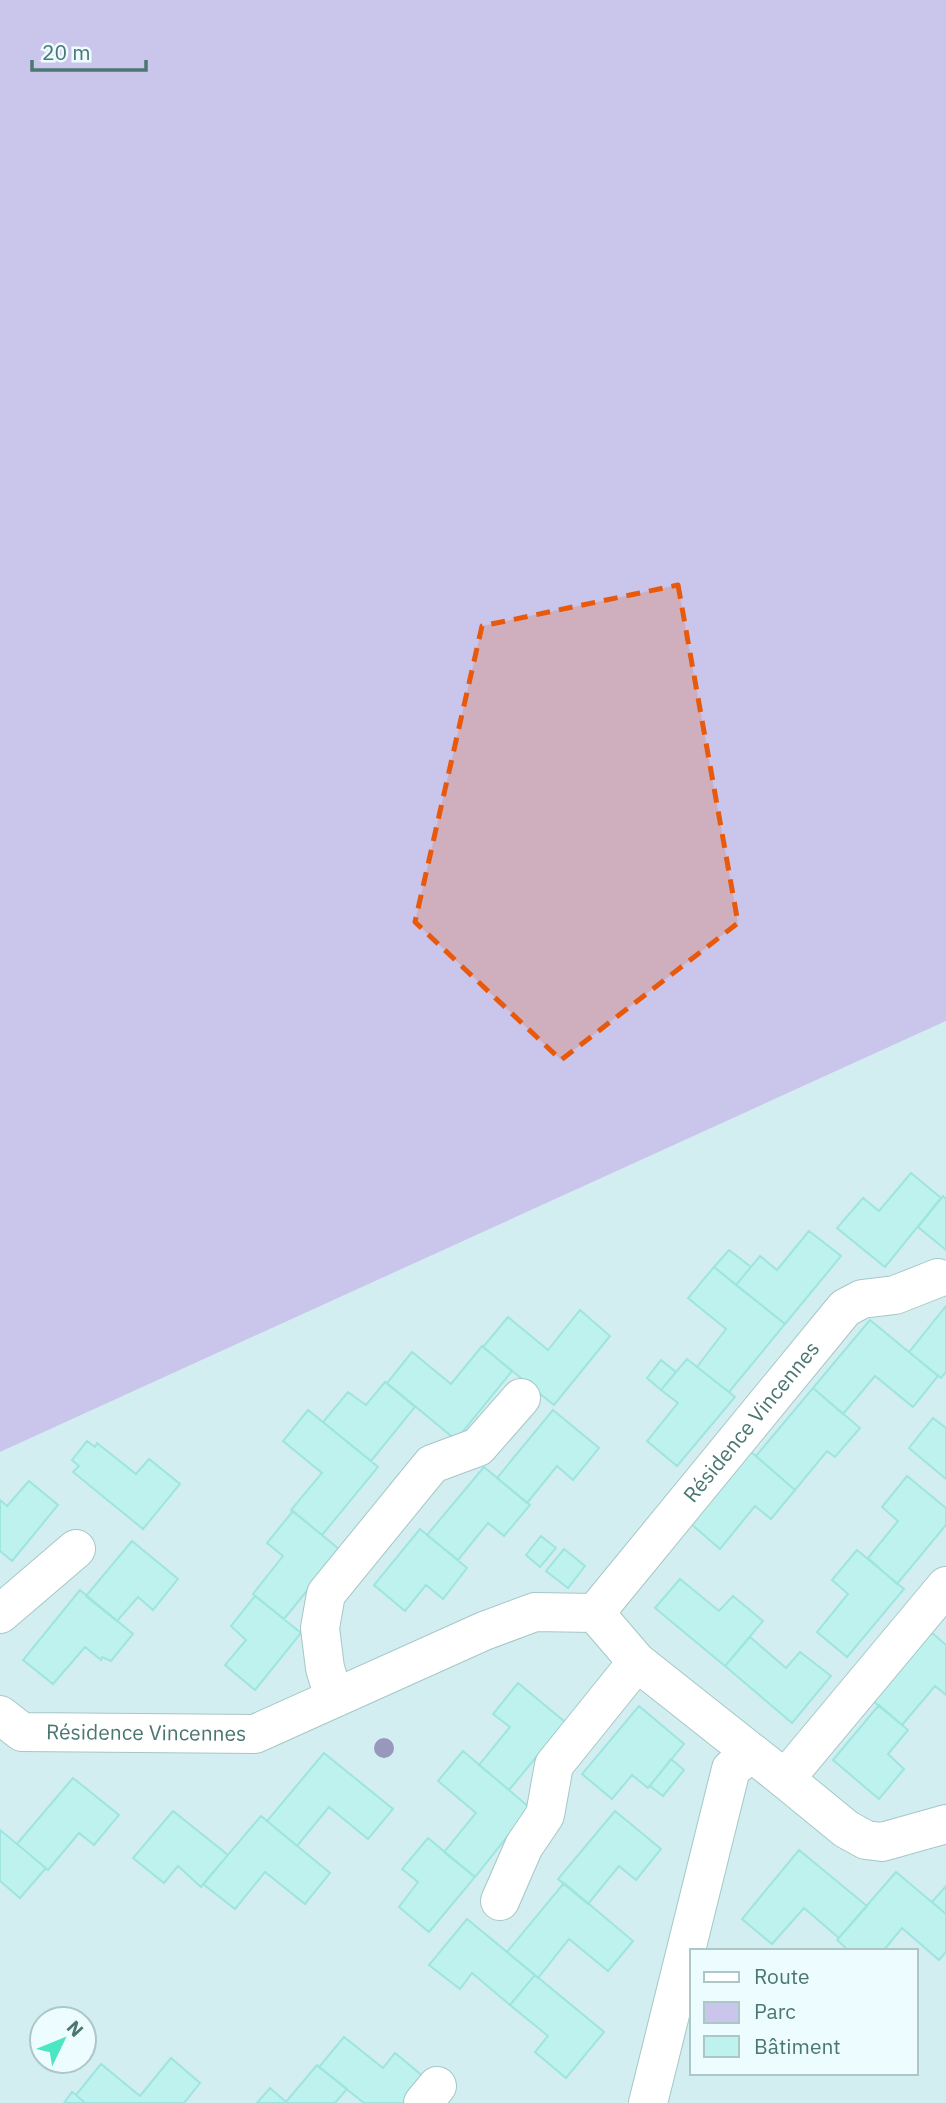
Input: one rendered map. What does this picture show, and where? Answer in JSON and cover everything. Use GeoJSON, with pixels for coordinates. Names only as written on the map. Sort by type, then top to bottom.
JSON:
{"type":"FeatureCollection","features":[{"type":"Feature","properties":{"kind":"street","name":"Résidence Vincennes"},"geometry":{"type":"LineString","coordinates":[[0,1715],[22,1732],[255,1734],[484,1631],[535,1612],[595,1614],[845,1308],[862,1299],[895,1295],[938,1278]]}},
{"type":"Feature","properties":{"kind":"street"},"geometry":{"type":"LineString","coordinates":[[334,1698],[325,1668],[320,1628],[326,1594],[432,1464],[478,1447],[521,1398]]}},
{"type":"Feature","properties":{"kind":"street"},"geometry":{"type":"LineString","coordinates":[[0,1614],[76,1549]]}},
{"type":"Feature","properties":{"kind":"street"},"geometry":{"type":"LineString","coordinates":[[785,1779],[946,1586]]}},
{"type":"Feature","properties":{"kind":"street"},"geometry":{"type":"LineString","coordinates":[[595,1614],[637,1662],[846,1829],[866,1840],[882,1842],[946,1825]]}},
{"type":"Feature","properties":{"kind":"street"},"geometry":{"type":"LineString","coordinates":[[500,1901],[524,1846],[545,1815],[554,1765],[637,1662]]}},
{"type":"Feature","properties":{"kind":"street"},"geometry":{"type":"LineString","coordinates":[[649,2103],[731,1769],[752,1754]]}},
{"type":"Feature","properties":{"kind":"highlighted area"},"geometry":{"type":"Polygon","coordinates":[[[678,585],[738,923],[561,1060],[415,922],[482,626],[678,585]]]}},
{"type":"Feature","properties":{"kind":"shaded area"},"geometry":{"type":"Polygon","coordinates":[[[946,1021],[946,2103],[0,2103],[0,1452],[946,1021]]]}},
{"type":"Feature","properties":{"kind":"green space"},"geometry":{"type":"Polygon","coordinates":[[[0,0],[946,0],[946,1021],[0,1452],[0,0]]]}},
{"type":"Feature","properties":{"kind":"building"},"geometry":{"type":"Polygon","coordinates":[[[911,1173],[941,1198],[885,1267],[837,1228],[863,1198],[879,1211],[911,1173]]]}},
{"type":"Feature","properties":{"kind":"building"},"geometry":{"type":"Polygon","coordinates":[[[943,1196],[946,1199],[946,1250],[918,1227],[943,1196]]]}},
{"type":"Feature","properties":{"kind":"building"},"geometry":{"type":"Polygon","coordinates":[[[809,1231],[841,1256],[785,1324],[736,1285],[760,1256],[777,1270],[809,1231]]]}},
{"type":"Feature","properties":{"kind":"building"},"geometry":{"type":"Polygon","coordinates":[[[729,1250],[751,1267],[736,1285],[714,1267],[729,1250]]]}},
{"type":"Feature","properties":{"kind":"building"},"geometry":{"type":"Polygon","coordinates":[[[714,1267],[785,1324],[729,1392],[697,1367],[726,1329],[688,1298],[714,1267]]]}},
{"type":"Feature","properties":{"kind":"building"},"geometry":{"type":"Polygon","coordinates":[[[946,1306],[946,1372],[941,1378],[909,1352],[946,1306]]]}},
{"type":"Feature","properties":{"kind":"building"},"geometry":{"type":"Polygon","coordinates":[[[580,1310],[610,1336],[554,1405],[483,1347],[508,1317],[548,1350],[580,1310]]]}},
{"type":"Feature","properties":{"kind":"building"},"geometry":{"type":"Polygon","coordinates":[[[870,1320],[938,1376],[913,1407],[875,1376],[843,1414],[813,1388],[870,1320]]]}},
{"type":"Feature","properties":{"kind":"building"},"geometry":{"type":"Polygon","coordinates":[[[482,1346],[512,1371],[456,1440],[387,1383],[412,1352],[451,1384],[482,1346]]]}},
{"type":"Feature","properties":{"kind":"building"},"geometry":{"type":"Polygon","coordinates":[[[687,1359],[735,1397],[677,1466],[647,1441],[678,1403],[661,1390],[687,1359]]]}},
{"type":"Feature","properties":{"kind":"building"},"geometry":{"type":"Polygon","coordinates":[[[661,1360],[676,1372],[661,1390],[647,1378],[661,1360]]]}},
{"type":"Feature","properties":{"kind":"building"},"geometry":{"type":"Polygon","coordinates":[[[385,1382],[415,1407],[371,1461],[323,1422],[348,1392],[366,1405],[385,1382]]]}},
{"type":"Feature","properties":{"kind":"building"},"geometry":{"type":"Polygon","coordinates":[[[813,1388],[860,1428],[835,1457],[827,1451],[795,1490],[756,1456],[813,1388]]]}},
{"type":"Feature","properties":{"kind":"building"},"geometry":{"type":"Polygon","coordinates":[[[308,1410],[378,1467],[322,1535],[291,1510],[322,1473],[283,1441],[308,1410]]]}},
{"type":"Feature","properties":{"kind":"building"},"geometry":{"type":"Polygon","coordinates":[[[553,1410],[599,1448],[573,1480],[557,1466],[527,1503],[497,1478],[553,1410]]]}},
{"type":"Feature","properties":{"kind":"building"},"geometry":{"type":"Polygon","coordinates":[[[933,1418],[946,1428],[946,1479],[909,1448],[933,1418]]]}},
{"type":"Feature","properties":{"kind":"building"},"geometry":{"type":"Polygon","coordinates":[[[87,1441],[95,1447],[97,1443],[136,1474],[149,1459],[180,1484],[143,1529],[73,1472],[79,1466],[72,1460],[87,1441]]]}},
{"type":"Feature","properties":{"kind":"building"},"geometry":{"type":"Polygon","coordinates":[[[750,1451],[795,1490],[771,1519],[755,1506],[720,1549],[690,1523],[750,1451]]]}},
{"type":"Feature","properties":{"kind":"building"},"geometry":{"type":"Polygon","coordinates":[[[484,1467],[530,1505],[504,1536],[488,1523],[458,1560],[427,1535],[484,1467]]]}},
{"type":"Feature","properties":{"kind":"building"},"geometry":{"type":"Polygon","coordinates":[[[907,1476],[946,1508],[946,1525],[897,1584],[868,1558],[898,1521],[882,1507],[907,1476]]]}},
{"type":"Feature","properties":{"kind":"building"},"geometry":{"type":"Polygon","coordinates":[[[29,1481],[58,1505],[12,1561],[0,1551],[0,1500],[7,1506],[29,1481]]]}},
{"type":"Feature","properties":{"kind":"building"},"geometry":{"type":"Polygon","coordinates":[[[293,1511],[340,1550],[284,1619],[253,1594],[283,1556],[267,1543],[293,1511]]]}},
{"type":"Feature","properties":{"kind":"building"},"geometry":{"type":"Polygon","coordinates":[[[420,1529],[467,1568],[443,1599],[426,1585],[405,1611],[374,1585],[420,1529]]]}},
{"type":"Feature","properties":{"kind":"building"},"geometry":{"type":"Polygon","coordinates":[[[541,1536],[556,1548],[540,1567],[526,1555],[541,1536]]]}},
{"type":"Feature","properties":{"kind":"building"},"geometry":{"type":"Polygon","coordinates":[[[132,1541],[178,1579],[153,1610],[138,1597],[117,1621],[86,1596],[132,1541]]]}},
{"type":"Feature","properties":{"kind":"building"},"geometry":{"type":"Polygon","coordinates":[[[564,1549],[585,1566],[568,1588],[546,1571],[564,1549]]]}},
{"type":"Feature","properties":{"kind":"building"},"geometry":{"type":"Polygon","coordinates":[[[857,1550],[904,1589],[847,1657],[817,1632],[848,1594],[832,1580],[857,1550]]]}},
{"type":"Feature","properties":{"kind":"building"},"geometry":{"type":"Polygon","coordinates":[[[680,1579],[719,1611],[733,1596],[763,1621],[725,1666],[655,1608],[680,1579]]]}},
{"type":"Feature","properties":{"kind":"building"},"geometry":{"type":"Polygon","coordinates":[[[80,1590],[133,1634],[111,1661],[102,1657],[101,1660],[85,1647],[53,1684],[23,1660],[80,1590]]]}},
{"type":"Feature","properties":{"kind":"building"},"geometry":{"type":"Polygon","coordinates":[[[255,1596],[301,1633],[255,1690],[225,1665],[246,1640],[231,1626],[255,1596]]]}},
{"type":"Feature","properties":{"kind":"building"},"geometry":{"type":"Polygon","coordinates":[[[930,1631],[946,1645],[946,1695],[935,1686],[902,1725],[872,1700],[930,1631]]]}},
{"type":"Feature","properties":{"kind":"building"},"geometry":{"type":"Polygon","coordinates":[[[750,1637],[786,1668],[800,1652],[831,1676],[792,1723],[725,1666],[750,1637]]]}},
{"type":"Feature","properties":{"kind":"building"},"geometry":{"type":"Polygon","coordinates":[[[518,1683],[565,1722],[509,1790],[479,1765],[510,1727],[493,1714],[518,1683]]]}},
{"type":"Feature","properties":{"kind":"building"},"geometry":{"type":"Polygon","coordinates":[[[879,1705],[908,1730],[888,1754],[904,1769],[879,1799],[833,1760],[879,1705]]]}},
{"type":"Feature","properties":{"kind":"building"},"geometry":{"type":"Polygon","coordinates":[[[639,1706],[684,1744],[648,1788],[632,1775],[612,1799],[582,1774],[639,1706]]]}},
{"type":"Feature","properties":{"kind":"building"},"geometry":{"type":"Polygon","coordinates":[[[463,1751],[530,1808],[475,1877],[444,1852],[476,1813],[438,1781],[463,1751]]]}},
{"type":"Feature","properties":{"kind":"building"},"geometry":{"type":"Polygon","coordinates":[[[324,1753],[393,1809],[368,1839],[329,1807],[297,1846],[267,1821],[324,1753]]]}},
{"type":"Feature","properties":{"kind":"building"},"geometry":{"type":"Polygon","coordinates":[[[671,1759],[684,1770],[663,1796],[650,1786],[671,1759]]]}},
{"type":"Feature","properties":{"kind":"building"},"geometry":{"type":"Polygon","coordinates":[[[73,1778],[119,1815],[94,1845],[79,1833],[48,1870],[17,1844],[73,1778]]]}},
{"type":"Feature","properties":{"kind":"building"},"geometry":{"type":"Polygon","coordinates":[[[173,1811],[228,1855],[201,1887],[178,1866],[164,1883],[133,1858],[173,1811]]]}},
{"type":"Feature","properties":{"kind":"building"},"geometry":{"type":"Polygon","coordinates":[[[615,1811],[661,1849],[636,1880],[619,1866],[588,1904],[558,1879],[615,1811]]]}},
{"type":"Feature","properties":{"kind":"building"},"geometry":{"type":"Polygon","coordinates":[[[261,1816],[330,1873],[305,1904],[265,1872],[235,1909],[203,1884],[261,1816]]]}},
{"type":"Feature","properties":{"kind":"building"},"geometry":{"type":"Polygon","coordinates":[[[0,1830],[46,1868],[20,1898],[0,1881],[0,1830]]]}},
{"type":"Feature","properties":{"kind":"building"},"geometry":{"type":"Polygon","coordinates":[[[428,1838],[475,1877],[429,1932],[399,1907],[418,1882],[402,1869],[428,1838]]]}},
{"type":"Feature","properties":{"kind":"building"},"geometry":{"type":"Polygon","coordinates":[[[799,1850],[867,1906],[839,1938],[804,1908],[772,1944],[742,1919],[799,1850]]]}},
{"type":"Feature","properties":{"kind":"building"},"geometry":{"type":"Polygon","coordinates":[[[896,1872],[946,1914],[946,1952],[939,1960],[902,1928],[885,1949],[847,1949],[837,1940],[896,1872]]]}},
{"type":"Feature","properties":{"kind":"building"},"geometry":{"type":"Polygon","coordinates":[[[564,1883],[633,1941],[608,1971],[569,1939],[538,1978],[507,1952],[564,1883]]]}},
{"type":"Feature","properties":{"kind":"building"},"geometry":{"type":"Polygon","coordinates":[[[946,1886],[946,1914],[932,1902],[946,1886]]]}},
{"type":"Feature","properties":{"kind":"building"},"geometry":{"type":"Polygon","coordinates":[[[467,1919],[535,1975],[510,2005],[472,1973],[460,1989],[429,1965],[467,1919]]]}},
{"type":"Feature","properties":{"kind":"building"},"geometry":{"type":"Polygon","coordinates":[[[535,1975],[604,2032],[566,2078],[535,2052],[548,2036],[510,2005],[535,1975]]]}},
{"type":"Feature","properties":{"kind":"building"},"geometry":{"type":"Polygon","coordinates":[[[344,2037],[383,2068],[395,2053],[425,2078],[404,2103],[364,2103],[319,2067],[344,2037]]]}},
{"type":"Feature","properties":{"kind":"building"},"geometry":{"type":"Polygon","coordinates":[[[171,2058],[200,2083],[184,2103],[85,2103],[76,2095],[92,2075],[98,2075],[101,2064],[140,2096],[171,2058]]]}},
{"type":"Feature","properties":{"kind":"building"},"geometry":{"type":"Polygon","coordinates":[[[317,2065],[347,2089],[335,2103],[257,2103],[270,2088],[286,2102],[317,2065]]]}},
{"type":"Feature","properties":{"kind":"building"},"geometry":{"type":"Polygon","coordinates":[[[72,2092],[76,2095],[85,2103],[64,2103],[72,2092]]]}}]}
